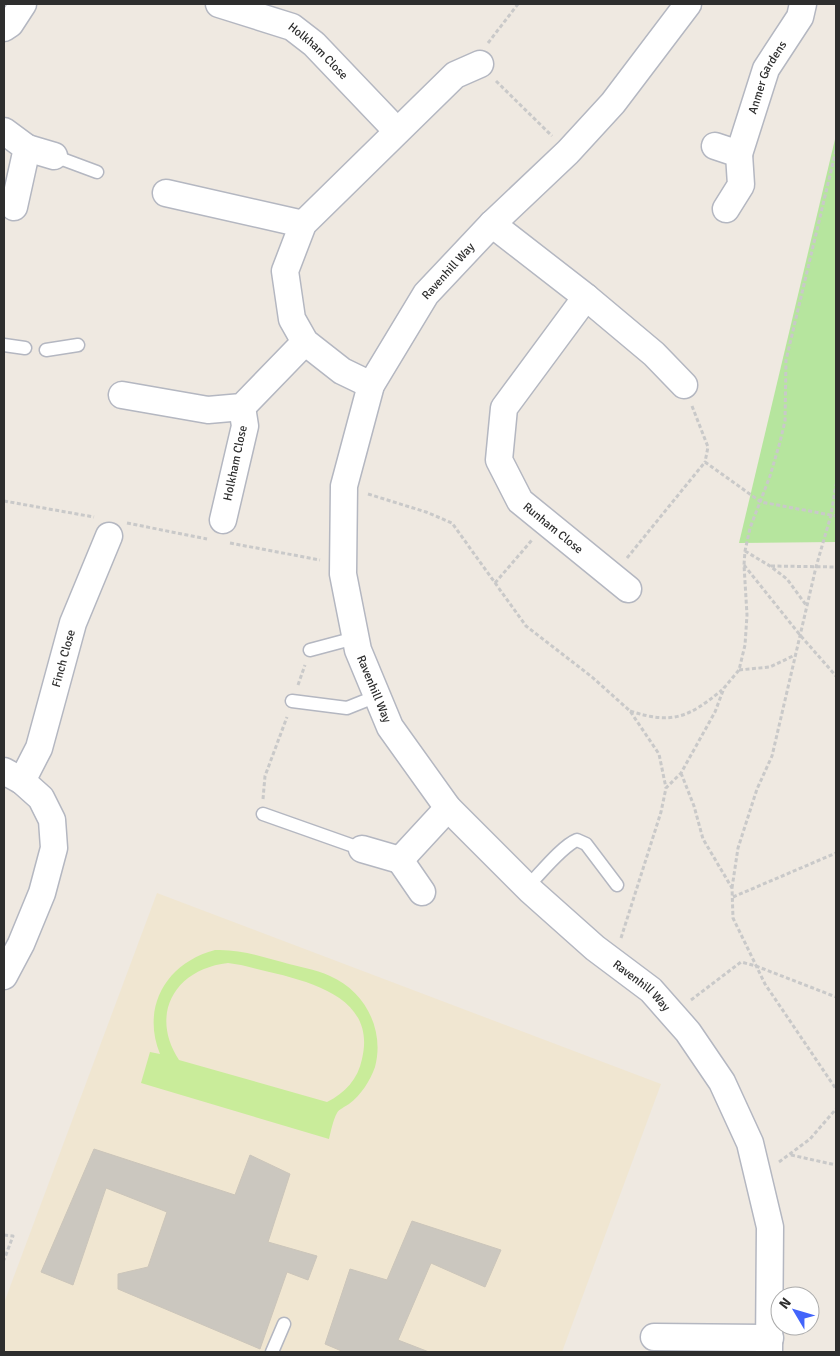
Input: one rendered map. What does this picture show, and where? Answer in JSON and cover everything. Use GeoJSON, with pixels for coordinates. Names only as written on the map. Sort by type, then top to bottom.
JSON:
{"type":"FeatureCollection","features":[{"type":"Feature","properties":{"kind":"street"},"geometry":{"type":"LineString","coordinates":[[4,28],[10,24],[23,4]]}},
{"type":"Feature","properties":{"kind":"street","name":"Holkham Close"},"geometry":{"type":"LineString","coordinates":[[219,4],[292,27],[314,44],[397,131]]}},
{"type":"Feature","properties":{"kind":"street","name":"Ravenhill Way"},"geometry":{"type":"LineString","coordinates":[[688,4],[613,103],[568,152],[492,224],[426,294],[371,385],[344,486],[343,574],[358,650],[390,727],[448,808],[527,887],[595,948],[651,990],[688,1032],[722,1082],[750,1143],[770,1227],[769,1345]]}},
{"type":"Feature","properties":{"kind":"street","name":"Anmer Gardens"},"geometry":{"type":"LineString","coordinates":[[726,209],[741,185],[727,150],[766,69],[800,17],[803,4]]}},
{"type":"Feature","properties":{"kind":"street"},"geometry":{"type":"LineString","coordinates":[[371,385],[342,371],[305,342],[292,319],[286,271],[303,224],[455,75],[480,64]]}},
{"type":"Feature","properties":{"kind":"street"},"geometry":{"type":"LineString","coordinates":[[4,132],[27,148],[54,156]]}},
{"type":"Feature","properties":{"kind":"street"},"geometry":{"type":"LineString","coordinates":[[14,207],[27,148]]}},
{"type":"Feature","properties":{"kind":"street"},"geometry":{"type":"LineString","coordinates":[[166,192],[303,224]]}},
{"type":"Feature","properties":{"kind":"street"},"geometry":{"type":"LineString","coordinates":[[492,224],[586,297],[654,354],[684,385]]}},
{"type":"Feature","properties":{"kind":"street","name":"Runham Close"},"geometry":{"type":"LineString","coordinates":[[586,297],[504,408],[499,460],[520,502],[620,583]]}},
{"type":"Feature","properties":{"kind":"street","name":"Holkham Close"},"geometry":{"type":"LineString","coordinates":[[122,395],[208,410],[242,407],[305,342]]}},
{"type":"Feature","properties":{"kind":"street","name":"Holkham Close"},"geometry":{"type":"LineString","coordinates":[[219,534],[245,426],[242,407]]}},
{"type":"Feature","properties":{"kind":"street","name":"Finch Close"},"geometry":{"type":"LineString","coordinates":[[13,776],[39,748],[73,623],[111,525]]}},
{"type":"Feature","properties":{"kind":"street"},"geometry":{"type":"LineString","coordinates":[[4,976],[21,944],[42,893],[54,848],[52,820],[41,798],[13,776]]}},
{"type":"Feature","properties":{"kind":"street"},"geometry":{"type":"LineString","coordinates":[[400,860],[448,808]]}},
{"type":"Feature","properties":{"kind":"street"},"geometry":{"type":"LineString","coordinates":[[362,849],[400,860],[422,892]]}},
{"type":"Feature","properties":{"kind":"street"},"geometry":{"type":"LineString","coordinates":[[654,1337],[769,1345]]}},
{"type":"Feature","properties":{"kind":"lane"},"geometry":{"type":"LineString","coordinates":[[54,156],[97,172]]}},
{"type":"Feature","properties":{"kind":"lane"},"geometry":{"type":"LineString","coordinates":[[4,345],[25,348]]}},
{"type":"Feature","properties":{"kind":"lane"},"geometry":{"type":"LineString","coordinates":[[46,350],[78,345]]}},
{"type":"Feature","properties":{"kind":"lane"},"geometry":{"type":"LineString","coordinates":[[310,650],[355,638]]}},
{"type":"Feature","properties":{"kind":"lane"},"geometry":{"type":"LineString","coordinates":[[292,701],[347,708],[377,696]]}},
{"type":"Feature","properties":{"kind":"lane"},"geometry":{"type":"LineString","coordinates":[[262,814],[362,849]]}},
{"type":"Feature","properties":{"kind":"lane"},"geometry":{"type":"LineString","coordinates":[[527,887],[565,848],[577,840],[586,844],[617,885]]}},
{"type":"Feature","properties":{"kind":"lane"},"geometry":{"type":"LineString","coordinates":[[272,1352],[284,1324]]}},
{"type":"Feature","properties":{"kind":"path"},"geometry":{"type":"LineString","coordinates":[[518,4],[488,43],[480,64],[568,152]]}},
{"type":"Feature","properties":{"kind":"path"},"geometry":{"type":"LineString","coordinates":[[630,711],[650,718],[665,719],[679,717],[701,707],[724,688],[738,670],[745,645],[747,616],[745,551],[750,528],[770,476],[784,421],[786,360],[836,150]]}},
{"type":"Feature","properties":{"kind":"path"},"geometry":{"type":"LineString","coordinates":[[620,583],[705,462],[708,447],[684,385]]}},
{"type":"Feature","properties":{"kind":"path"},"geometry":{"type":"LineString","coordinates":[[705,462],[761,502],[836,516]]}},
{"type":"Feature","properties":{"kind":"path"},"geometry":{"type":"LineString","coordinates":[[836,484],[831,515],[816,567],[772,756],[757,789],[738,848],[732,888],[733,918],[764,984],[836,1088]]}},
{"type":"Feature","properties":{"kind":"path"},"geometry":{"type":"LineString","coordinates":[[344,486],[426,512],[452,523],[526,626],[592,677],[630,711],[659,754],[666,788],[661,812],[621,940],[605,935],[595,948]]}},
{"type":"Feature","properties":{"kind":"path"},"geometry":{"type":"LineString","coordinates":[[4,501],[111,525],[219,534],[321,560],[322,567]]}},
{"type":"Feature","properties":{"kind":"path"},"geometry":{"type":"LineString","coordinates":[[495,583],[547,523]]}},
{"type":"Feature","properties":{"kind":"path"},"geometry":{"type":"LineString","coordinates":[[745,551],[787,579],[807,606]]}},
{"type":"Feature","properties":{"kind":"path"},"geometry":{"type":"LineString","coordinates":[[744,564],[800,635],[836,676]]}},
{"type":"Feature","properties":{"kind":"path"},"geometry":{"type":"LineString","coordinates":[[770,566],[836,567]]}},
{"type":"Feature","properties":{"kind":"path"},"geometry":{"type":"LineString","coordinates":[[262,814],[265,776],[310,650]]}},
{"type":"Feature","properties":{"kind":"path"},"geometry":{"type":"LineString","coordinates":[[738,670],[770,667],[796,655]]}},
{"type":"Feature","properties":{"kind":"path"},"geometry":{"type":"LineString","coordinates":[[666,788],[681,773],[715,712],[724,688]]}},
{"type":"Feature","properties":{"kind":"path"},"geometry":{"type":"LineString","coordinates":[[681,773],[694,806],[703,839],[732,888]]}},
{"type":"Feature","properties":{"kind":"path"},"geometry":{"type":"LineString","coordinates":[[732,897],[836,853]]}},
{"type":"Feature","properties":{"kind":"path"},"geometry":{"type":"LineString","coordinates":[[672,1014],[741,962],[836,997]]}},
{"type":"Feature","properties":{"kind":"path"},"geometry":{"type":"LineString","coordinates":[[758,1176],[810,1139],[836,1109]]}},
{"type":"Feature","properties":{"kind":"path"},"geometry":{"type":"LineString","coordinates":[[790,1154],[836,1166]]}},
{"type":"Feature","properties":{"kind":"path"},"geometry":{"type":"LineString","coordinates":[[4,1235],[13,1236],[4,1260]]}},
{"type":"Feature","properties":{"kind":"shaded area"},"geometry":{"type":"Polygon","coordinates":[[[157,893],[661,1084],[562,1352],[4,1352],[4,1303],[157,893]]]}},
{"type":"Feature","properties":{"kind":"green space"},"geometry":{"type":"Polygon","coordinates":[[[836,135],[836,542],[739,543],[836,135]]]}},
{"type":"Feature","properties":{"kind":"green space"},"geometry":{"type":"Polygon","coordinates":[[[215,950],[241,952],[312,970],[330,976],[342,983],[353,991],[362,1002],[369,1013],[377,1039],[375,1067],[361,1092],[337,1113],[329,1139],[141,1083],[150,1052],[160,1054],[155,1037],[154,1020],[156,1004],[162,989],[171,976],[183,965],[198,956],[215,950]],[[228,963],[209,967],[194,974],[181,984],[172,996],[167,1011],[167,1026],[170,1043],[179,1060],[327,1102],[340,1094],[354,1079],[362,1059],[364,1035],[357,1016],[344,1001],[326,990],[283,975],[228,963]]]}},
{"type":"Feature","properties":{"kind":"building"},"geometry":{"type":"Polygon","coordinates":[[[94,1149],[235,1195],[250,1155],[290,1174],[268,1242],[317,1256],[308,1280],[287,1272],[260,1349],[118,1289],[118,1274],[148,1267],[167,1212],[106,1188],[73,1285],[41,1272],[94,1149]]]}},
{"type":"Feature","properties":{"kind":"building"},"geometry":{"type":"Polygon","coordinates":[[[412,1221],[501,1250],[485,1287],[431,1263],[398,1340],[429,1352],[344,1352],[325,1344],[350,1269],[387,1280],[412,1221]]]}}]}
